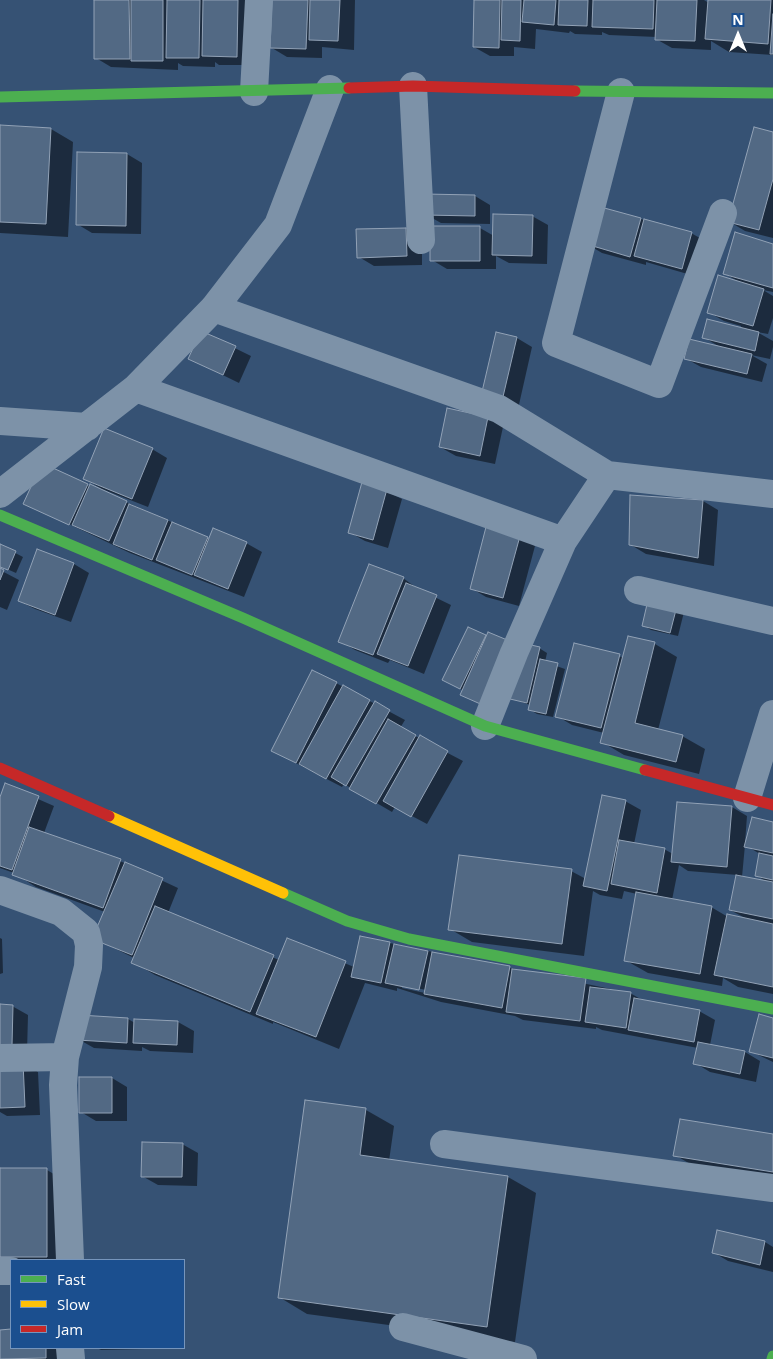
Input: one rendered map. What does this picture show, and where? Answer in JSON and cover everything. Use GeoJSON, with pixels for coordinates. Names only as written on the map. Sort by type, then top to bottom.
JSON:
{"type":"FeatureCollection","features":[{"type":"Feature","properties":{"kind":"street"},"geometry":{"type":"LineString","coordinates":[[254,92],[259,0]]}},
{"type":"Feature","properties":{"kind":"street"},"geometry":{"type":"LineString","coordinates":[[0,97],[254,92],[413,86],[621,92],[773,93]]}},
{"type":"Feature","properties":{"kind":"street"},"geometry":{"type":"LineString","coordinates":[[413,86],[421,240]]}},
{"type":"Feature","properties":{"kind":"street"},"geometry":{"type":"LineString","coordinates":[[0,494],[136,388],[214,308],[278,226],[330,89]]}},
{"type":"Feature","properties":{"kind":"street"},"geometry":{"type":"LineString","coordinates":[[621,92],[556,343],[658,384],[723,213]]}},
{"type":"Feature","properties":{"kind":"street"},"geometry":{"type":"LineString","coordinates":[[214,308],[499,409],[608,475],[773,494]]}},
{"type":"Feature","properties":{"kind":"street"},"geometry":{"type":"LineString","coordinates":[[136,388],[563,541]]}},
{"type":"Feature","properties":{"kind":"street"},"geometry":{"type":"LineString","coordinates":[[0,421],[87,426]]}},
{"type":"Feature","properties":{"kind":"street"},"geometry":{"type":"LineString","coordinates":[[485,726],[514,653],[563,541],[608,475]]}},
{"type":"Feature","properties":{"kind":"street"},"geometry":{"type":"LineString","coordinates":[[0,515],[243,618],[485,726],[773,805]]}},
{"type":"Feature","properties":{"kind":"street"},"geometry":{"type":"LineString","coordinates":[[638,590],[773,621]]}},
{"type":"Feature","properties":{"kind":"street"},"geometry":{"type":"LineString","coordinates":[[747,798],[773,714]]}},
{"type":"Feature","properties":{"kind":"street"},"geometry":{"type":"LineString","coordinates":[[0,768],[347,921],[409,939],[773,1009]]}},
{"type":"Feature","properties":{"kind":"street"},"geometry":{"type":"LineString","coordinates":[[0,890],[61,912],[86,932],[90,945],[88,967],[65,1057],[63,1086],[70,1259]]}},
{"type":"Feature","properties":{"kind":"street"},"geometry":{"type":"LineString","coordinates":[[0,1058],[65,1057]]}},
{"type":"Feature","properties":{"kind":"street"},"geometry":{"type":"LineString","coordinates":[[444,1144],[773,1188]]}},
{"type":"Feature","properties":{"kind":"street"},"geometry":{"type":"LineString","coordinates":[[403,1327],[523,1359]]}},
{"type":"Feature","properties":{"kind":"building"},"geometry":{"type":"Polygon","coordinates":[[[94,0],[129,0],[130,59],[94,59],[94,0]]]}},
{"type":"Feature","properties":{"kind":"building"},"geometry":{"type":"Polygon","coordinates":[[[131,0],[163,0],[163,61],[131,61],[131,0]]]}},
{"type":"Feature","properties":{"kind":"building"},"geometry":{"type":"Polygon","coordinates":[[[167,0],[200,0],[199,58],[166,58],[167,0]]]}},
{"type":"Feature","properties":{"kind":"building"},"geometry":{"type":"Polygon","coordinates":[[[203,0],[238,0],[237,57],[202,56],[203,0]]]}},
{"type":"Feature","properties":{"kind":"building"},"geometry":{"type":"Polygon","coordinates":[[[272,0],[308,0],[306,49],[270,48],[272,0]]]}},
{"type":"Feature","properties":{"kind":"building"},"geometry":{"type":"Polygon","coordinates":[[[310,0],[340,0],[338,41],[309,40],[310,0]]]}},
{"type":"Feature","properties":{"kind":"building"},"geometry":{"type":"Polygon","coordinates":[[[474,0],[500,0],[499,48],[473,47],[474,0]]]}},
{"type":"Feature","properties":{"kind":"building"},"geometry":{"type":"Polygon","coordinates":[[[502,0],[521,0],[520,41],[501,40],[502,0]]]}},
{"type":"Feature","properties":{"kind":"building"},"geometry":{"type":"Polygon","coordinates":[[[524,0],[556,0],[554,25],[522,22],[524,0]]]}},
{"type":"Feature","properties":{"kind":"building"},"geometry":{"type":"Polygon","coordinates":[[[559,0],[588,0],[587,26],[558,25],[559,0]]]}},
{"type":"Feature","properties":{"kind":"building"},"geometry":{"type":"Polygon","coordinates":[[[593,0],[654,0],[653,29],[592,27],[593,0]]]}},
{"type":"Feature","properties":{"kind":"building"},"geometry":{"type":"Polygon","coordinates":[[[657,0],[697,0],[695,41],[655,40],[657,0]]]}},
{"type":"Feature","properties":{"kind":"building"},"geometry":{"type":"Polygon","coordinates":[[[708,0],[771,0],[768,44],[705,39],[708,0]]]}},
{"type":"Feature","properties":{"kind":"building"},"geometry":{"type":"Polygon","coordinates":[[[773,14],[773,54],[770,54],[773,14]]]}},
{"type":"Feature","properties":{"kind":"building"},"geometry":{"type":"Polygon","coordinates":[[[0,125],[51,128],[46,224],[0,222],[0,125]]]}},
{"type":"Feature","properties":{"kind":"building"},"geometry":{"type":"Polygon","coordinates":[[[754,127],[773,132],[773,179],[759,230],[728,222],[754,127]]]}},
{"type":"Feature","properties":{"kind":"building"},"geometry":{"type":"Polygon","coordinates":[[[77,152],[127,153],[126,226],[76,225],[77,152]]]}},
{"type":"Feature","properties":{"kind":"building"},"geometry":{"type":"Polygon","coordinates":[[[424,194],[475,195],[475,216],[424,215],[424,194]]]}},
{"type":"Feature","properties":{"kind":"building"},"geometry":{"type":"Polygon","coordinates":[[[597,206],[641,218],[630,257],[586,244],[597,206]]]}},
{"type":"Feature","properties":{"kind":"building"},"geometry":{"type":"Polygon","coordinates":[[[493,214],[533,215],[532,256],[492,255],[493,214]]]}},
{"type":"Feature","properties":{"kind":"building"},"geometry":{"type":"Polygon","coordinates":[[[644,219],[692,232],[682,269],[634,256],[644,219]]]}},
{"type":"Feature","properties":{"kind":"building"},"geometry":{"type":"Polygon","coordinates":[[[430,226],[480,226],[480,261],[430,261],[430,226]]]}},
{"type":"Feature","properties":{"kind":"building"},"geometry":{"type":"Polygon","coordinates":[[[406,228],[407,256],[357,258],[356,229],[406,228]]]}},
{"type":"Feature","properties":{"kind":"building"},"geometry":{"type":"Polygon","coordinates":[[[735,232],[773,244],[773,288],[723,274],[735,232]]]}},
{"type":"Feature","properties":{"kind":"building"},"geometry":{"type":"Polygon","coordinates":[[[718,275],[764,289],[753,326],[707,313],[718,275]]]}},
{"type":"Feature","properties":{"kind":"building"},"geometry":{"type":"Polygon","coordinates":[[[707,319],[759,332],[755,351],[702,338],[707,319]]]}},
{"type":"Feature","properties":{"kind":"building"},"geometry":{"type":"Polygon","coordinates":[[[201,331],[236,346],[223,375],[188,359],[201,331]]]}},
{"type":"Feature","properties":{"kind":"building"},"geometry":{"type":"Polygon","coordinates":[[[496,332],[517,337],[502,401],[481,396],[496,332]]]}},
{"type":"Feature","properties":{"kind":"building"},"geometry":{"type":"Polygon","coordinates":[[[689,339],[752,354],[747,374],[684,359],[689,339]]]}},
{"type":"Feature","properties":{"kind":"building"},"geometry":{"type":"Polygon","coordinates":[[[447,408],[488,417],[480,456],[439,447],[447,408]]]}},
{"type":"Feature","properties":{"kind":"building"},"geometry":{"type":"Polygon","coordinates":[[[104,428],[153,448],[132,499],[83,479],[104,428]]]}},
{"type":"Feature","properties":{"kind":"building"},"geometry":{"type":"Polygon","coordinates":[[[42,463],[88,484],[69,525],[23,504],[42,463]]]}},
{"type":"Feature","properties":{"kind":"building"},"geometry":{"type":"Polygon","coordinates":[[[362,482],[387,489],[373,540],[348,533],[362,482]]]}},
{"type":"Feature","properties":{"kind":"building"},"geometry":{"type":"Polygon","coordinates":[[[90,484],[127,501],[109,541],[72,525],[90,484]]]}},
{"type":"Feature","properties":{"kind":"building"},"geometry":{"type":"Polygon","coordinates":[[[630,495],[703,500],[698,558],[629,545],[630,495]]]}},
{"type":"Feature","properties":{"kind":"building"},"geometry":{"type":"Polygon","coordinates":[[[129,504],[168,520],[152,560],[113,544],[129,504]]]}},
{"type":"Feature","properties":{"kind":"building"},"geometry":{"type":"Polygon","coordinates":[[[172,522],[208,537],[192,575],[156,560],[172,522]]]}},
{"type":"Feature","properties":{"kind":"building"},"geometry":{"type":"Polygon","coordinates":[[[486,527],[520,536],[503,598],[470,589],[486,527]]]}},
{"type":"Feature","properties":{"kind":"building"},"geometry":{"type":"Polygon","coordinates":[[[213,528],[247,542],[228,589],[194,575],[213,528]]]}},
{"type":"Feature","properties":{"kind":"building"},"geometry":{"type":"Polygon","coordinates":[[[0,544],[16,551],[8,570],[0,567],[0,544]]]}},
{"type":"Feature","properties":{"kind":"building"},"geometry":{"type":"Polygon","coordinates":[[[37,549],[74,563],[55,615],[18,601],[37,549]]]}},
{"type":"Feature","properties":{"kind":"building"},"geometry":{"type":"Polygon","coordinates":[[[369,564],[404,577],[373,655],[338,642],[369,564]]]}},
{"type":"Feature","properties":{"kind":"building"},"geometry":{"type":"Polygon","coordinates":[[[0,568],[4,570],[0,580],[0,568]]]}},
{"type":"Feature","properties":{"kind":"building"},"geometry":{"type":"Polygon","coordinates":[[[406,583],[437,595],[408,666],[377,654],[406,583]]]}},
{"type":"Feature","properties":{"kind":"building"},"geometry":{"type":"Polygon","coordinates":[[[648,600],[677,606],[670,633],[642,626],[648,600]]]}},
{"type":"Feature","properties":{"kind":"building"},"geometry":{"type":"Polygon","coordinates":[[[468,627],[486,635],[460,689],[442,680],[468,627]]]}},
{"type":"Feature","properties":{"kind":"building"},"geometry":{"type":"Polygon","coordinates":[[[488,632],[512,642],[485,706],[460,695],[488,632]]]}},
{"type":"Feature","properties":{"kind":"building"},"geometry":{"type":"Polygon","coordinates":[[[628,636],[655,642],[635,723],[683,735],[676,762],[600,743],[628,636]]]}},
{"type":"Feature","properties":{"kind":"building"},"geometry":{"type":"Polygon","coordinates":[[[522,643],[540,647],[527,703],[510,699],[522,643]]]}},
{"type":"Feature","properties":{"kind":"building"},"geometry":{"type":"Polygon","coordinates":[[[574,643],[620,654],[601,728],[555,717],[574,643]]]}},
{"type":"Feature","properties":{"kind":"building"},"geometry":{"type":"Polygon","coordinates":[[[540,659],[558,663],[546,714],[528,710],[540,659]]]}},
{"type":"Feature","properties":{"kind":"building"},"geometry":{"type":"Polygon","coordinates":[[[312,670],[337,682],[296,763],[271,751],[312,670]]]}},
{"type":"Feature","properties":{"kind":"building"},"geometry":{"type":"Polygon","coordinates":[[[343,685],[370,700],[326,779],[299,764],[343,685]]]}},
{"type":"Feature","properties":{"kind":"building"},"geometry":{"type":"Polygon","coordinates":[[[375,701],[390,710],[346,786],[331,777],[375,701]]]}},
{"type":"Feature","properties":{"kind":"building"},"geometry":{"type":"Polygon","coordinates":[[[388,719],[416,735],[376,804],[349,789],[388,719]]]}},
{"type":"Feature","properties":{"kind":"building"},"geometry":{"type":"Polygon","coordinates":[[[420,735],[448,751],[411,817],[383,801],[420,735]]]}},
{"type":"Feature","properties":{"kind":"building"},"geometry":{"type":"Polygon","coordinates":[[[5,783],[39,796],[12,870],[0,866],[0,797],[5,783]]]}},
{"type":"Feature","properties":{"kind":"building"},"geometry":{"type":"Polygon","coordinates":[[[602,795],[626,800],[607,891],[583,886],[602,795]]]}},
{"type":"Feature","properties":{"kind":"building"},"geometry":{"type":"Polygon","coordinates":[[[677,802],[732,806],[727,867],[671,862],[677,802]]]}},
{"type":"Feature","properties":{"kind":"building"},"geometry":{"type":"Polygon","coordinates":[[[752,817],[773,822],[773,853],[744,847],[752,817]]]}},
{"type":"Feature","properties":{"kind":"building"},"geometry":{"type":"Polygon","coordinates":[[[29,827],[121,859],[103,908],[12,875],[29,827]]]}},
{"type":"Feature","properties":{"kind":"building"},"geometry":{"type":"Polygon","coordinates":[[[619,840],[665,848],[657,893],[611,884],[619,840]]]}},
{"type":"Feature","properties":{"kind":"building"},"geometry":{"type":"Polygon","coordinates":[[[759,853],[773,856],[773,880],[755,876],[759,853]]]}},
{"type":"Feature","properties":{"kind":"building"},"geometry":{"type":"Polygon","coordinates":[[[459,855],[572,869],[562,944],[448,930],[459,855]]]}},
{"type":"Feature","properties":{"kind":"building"},"geometry":{"type":"Polygon","coordinates":[[[125,862],[163,878],[132,955],[92,939],[125,862]]]}},
{"type":"Feature","properties":{"kind":"building"},"geometry":{"type":"Polygon","coordinates":[[[736,875],[773,882],[773,919],[729,910],[736,875]]]}},
{"type":"Feature","properties":{"kind":"building"},"geometry":{"type":"Polygon","coordinates":[[[636,892],[712,906],[700,974],[624,961],[636,892]]]}},
{"type":"Feature","properties":{"kind":"building"},"geometry":{"type":"Polygon","coordinates":[[[155,906],[274,955],[250,1012],[131,963],[155,906]]]}},
{"type":"Feature","properties":{"kind":"building"},"geometry":{"type":"Polygon","coordinates":[[[727,914],[773,924],[773,987],[714,975],[727,914]]]}},
{"type":"Feature","properties":{"kind":"building"},"geometry":{"type":"Polygon","coordinates":[[[360,936],[390,942],[381,983],[351,977],[360,936]]]}},
{"type":"Feature","properties":{"kind":"building"},"geometry":{"type":"Polygon","coordinates":[[[287,938],[346,961],[316,1037],[256,1014],[287,938]]]}},
{"type":"Feature","properties":{"kind":"building"},"geometry":{"type":"Polygon","coordinates":[[[394,944],[428,951],[419,990],[385,983],[394,944]]]}},
{"type":"Feature","properties":{"kind":"building"},"geometry":{"type":"Polygon","coordinates":[[[432,952],[510,966],[502,1008],[424,994],[432,952]]]}},
{"type":"Feature","properties":{"kind":"building"},"geometry":{"type":"Polygon","coordinates":[[[512,969],[586,978],[580,1021],[506,1012],[512,969]]]}},
{"type":"Feature","properties":{"kind":"building"},"geometry":{"type":"Polygon","coordinates":[[[590,987],[631,992],[626,1028],[585,1022],[590,987]]]}},
{"type":"Feature","properties":{"kind":"building"},"geometry":{"type":"Polygon","coordinates":[[[634,998],[700,1010],[694,1042],[628,1030],[634,998]]]}},
{"type":"Feature","properties":{"kind":"building"},"geometry":{"type":"Polygon","coordinates":[[[0,1004],[13,1005],[12,1045],[0,1045],[0,1004]]]}},
{"type":"Feature","properties":{"kind":"building"},"geometry":{"type":"Polygon","coordinates":[[[759,1014],[773,1018],[773,1058],[749,1052],[759,1014]]]}},
{"type":"Feature","properties":{"kind":"building"},"geometry":{"type":"Polygon","coordinates":[[[79,1015],[128,1018],[127,1043],[77,1040],[79,1015]]]}},
{"type":"Feature","properties":{"kind":"building"},"geometry":{"type":"Polygon","coordinates":[[[134,1019],[178,1021],[177,1045],[133,1043],[134,1019]]]}},
{"type":"Feature","properties":{"kind":"building"},"geometry":{"type":"Polygon","coordinates":[[[698,1042],[745,1051],[740,1074],[693,1064],[698,1042]]]}},
{"type":"Feature","properties":{"kind":"building"},"geometry":{"type":"Polygon","coordinates":[[[0,1062],[23,1062],[25,1107],[0,1108],[0,1062]]]}},
{"type":"Feature","properties":{"kind":"building"},"geometry":{"type":"Polygon","coordinates":[[[79,1077],[112,1077],[112,1113],[79,1113],[79,1077]]]}},
{"type":"Feature","properties":{"kind":"building"},"geometry":{"type":"Polygon","coordinates":[[[305,1100],[366,1108],[360,1155],[508,1176],[487,1327],[278,1298],[305,1100]]]}},
{"type":"Feature","properties":{"kind":"building"},"geometry":{"type":"Polygon","coordinates":[[[680,1119],[773,1134],[773,1172],[673,1156],[680,1119]]]}},
{"type":"Feature","properties":{"kind":"building"},"geometry":{"type":"Polygon","coordinates":[[[142,1142],[183,1143],[182,1177],[141,1177],[142,1142]]]}},
{"type":"Feature","properties":{"kind":"building"},"geometry":{"type":"Polygon","coordinates":[[[0,1168],[47,1168],[47,1257],[0,1257],[0,1168]]]}},
{"type":"Feature","properties":{"kind":"building"},"geometry":{"type":"Polygon","coordinates":[[[717,1230],[765,1241],[760,1265],[712,1253],[717,1230]]]}},
{"type":"Feature","properties":{"kind":"building"},"geometry":{"type":"Polygon","coordinates":[[[10,1329],[10,1349],[46,1349],[46,1358],[0,1359],[0,1330],[10,1329]]]}},
{"type":"Feature","properties":{"kind":"traffic: fast"},"geometry":{"type":"LineString","coordinates":[[0,97],[349,88]]}},
{"type":"Feature","properties":{"kind":"traffic: fast"},"geometry":{"type":"LineString","coordinates":[[575,91],[773,93]]}},
{"type":"Feature","properties":{"kind":"traffic: fast"},"geometry":{"type":"LineString","coordinates":[[0,515],[243,618],[485,726],[645,770]]}},
{"type":"Feature","properties":{"kind":"traffic: fast"},"geometry":{"type":"LineString","coordinates":[[283,893],[347,921],[409,939],[773,1009]]}},
{"type":"Feature","properties":{"kind":"traffic: slow"},"geometry":{"type":"LineString","coordinates":[[109,816],[283,893]]}},
{"type":"Feature","properties":{"kind":"traffic: jam"},"geometry":{"type":"LineString","coordinates":[[349,88],[413,86],[575,91]]}},
{"type":"Feature","properties":{"kind":"traffic: jam"},"geometry":{"type":"LineString","coordinates":[[0,768],[109,816]]}},
{"type":"Feature","properties":{"kind":"traffic: jam"},"geometry":{"type":"LineString","coordinates":[[645,770],[773,805]]}}]}
